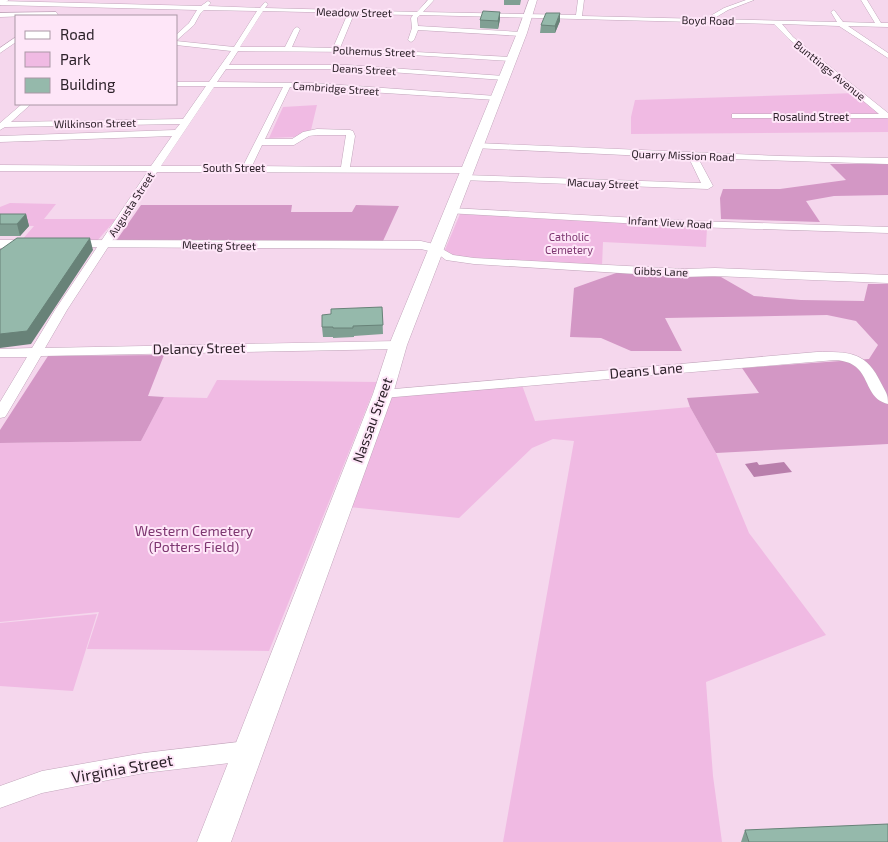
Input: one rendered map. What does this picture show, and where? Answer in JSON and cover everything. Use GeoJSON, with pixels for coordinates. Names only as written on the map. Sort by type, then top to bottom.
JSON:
{"type":"FeatureCollection","features":[{"type":"Feature","properties":{"kind":"main road"},"geometry":{"type":"LineString","coordinates":[[0,3],[4,0]]}},
{"type":"Feature","properties":{"kind":"main road","name":"Nassau Street"},"geometry":{"type":"LineString","coordinates":[[214,842],[382,394],[398,345],[522,34],[533,0]]}},
{"type":"Feature","properties":{"kind":"street"},"geometry":{"type":"LineString","coordinates":[[0,15],[54,15],[80,0]]}},
{"type":"Feature","properties":{"kind":"street"},"geometry":{"type":"LineString","coordinates":[[135,13],[150,0]]}},
{"type":"Feature","properties":{"kind":"street"},"geometry":{"type":"LineString","coordinates":[[178,37],[192,24],[202,7],[211,0]]}},
{"type":"Feature","properties":{"kind":"street","name":"Augusta Street"},"geometry":{"type":"LineString","coordinates":[[0,414],[35,352],[155,167],[261,10],[270,0]]}},
{"type":"Feature","properties":{"kind":"street"},"geometry":{"type":"LineString","coordinates":[[411,40],[416,28],[414,18],[432,0]]}},
{"type":"Feature","properties":{"kind":"street"},"geometry":{"type":"LineString","coordinates":[[579,17],[581,0]]}},
{"type":"Feature","properties":{"kind":"street"},"geometry":{"type":"LineString","coordinates":[[707,20],[726,9],[751,0]]}},
{"type":"Feature","properties":{"kind":"street"},"geometry":{"type":"LineString","coordinates":[[864,0],[879,25]]}},
{"type":"Feature","properties":{"kind":"street"},"geometry":{"type":"LineString","coordinates":[[314,11],[320,2]]}},
{"type":"Feature","properties":{"kind":"street","name":"Meadow Street"},"geometry":{"type":"LineString","coordinates":[[0,3],[529,16]]}},
{"type":"Feature","properties":{"kind":"street"},"geometry":{"type":"LineString","coordinates":[[369,12],[373,6]]}},
{"type":"Feature","properties":{"kind":"street"},"geometry":{"type":"LineString","coordinates":[[474,14],[477,7]]}},
{"type":"Feature","properties":{"kind":"street"},"geometry":{"type":"LineString","coordinates":[[336,49],[352,12]]}},
{"type":"Feature","properties":{"kind":"street"},"geometry":{"type":"LineString","coordinates":[[834,12],[841,24],[884,51],[888,56]]}},
{"type":"Feature","properties":{"kind":"street","name":"Boyd Road"},"geometry":{"type":"LineString","coordinates":[[529,16],[888,25]]}},
{"type":"Feature","properties":{"kind":"street","name":"Bunttings Avenue"},"geometry":{"type":"LineString","coordinates":[[776,22],[791,38],[888,116]]}},
{"type":"Feature","properties":{"kind":"street"},"geometry":{"type":"LineString","coordinates":[[416,28],[522,34]]}},
{"type":"Feature","properties":{"kind":"street"},"geometry":{"type":"LineString","coordinates":[[287,50],[297,29]]}},
{"type":"Feature","properties":{"kind":"street"},"geometry":{"type":"LineString","coordinates":[[856,33],[872,33]]}},
{"type":"Feature","properties":{"kind":"street"},"geometry":{"type":"LineString","coordinates":[[0,51],[14,39]]}},
{"type":"Feature","properties":{"kind":"street","name":"Polhemus Street"},"geometry":{"type":"LineString","coordinates":[[178,43],[236,49],[336,49],[511,59]]}},
{"type":"Feature","properties":{"kind":"street","name":"Deans Street"},"geometry":{"type":"LineString","coordinates":[[224,67],[347,67],[504,78]]}},
{"type":"Feature","properties":{"kind":"street","name":"Cambridge Street"},"geometry":{"type":"LineString","coordinates":[[178,84],[288,84],[496,98]]}},
{"type":"Feature","properties":{"kind":"street"},"geometry":{"type":"LineString","coordinates":[[248,167],[288,84]]}},
{"type":"Feature","properties":{"kind":"street"},"geometry":{"type":"LineString","coordinates":[[3,122],[26,105]]}},
{"type":"Feature","properties":{"kind":"street","name":"Rosalind Street"},"geometry":{"type":"LineString","coordinates":[[735,116],[888,116]]}},
{"type":"Feature","properties":{"kind":"street","name":"Wilkinson Street"},"geometry":{"type":"LineString","coordinates":[[3,122],[187,121]]}},
{"type":"Feature","properties":{"kind":"street"},"geometry":{"type":"LineString","coordinates":[[261,142],[294,142],[306,134],[317,132],[350,133],[345,168]]}},
{"type":"Feature","properties":{"kind":"street"},"geometry":{"type":"LineString","coordinates":[[0,139],[178,133]]}},
{"type":"Feature","properties":{"kind":"street","name":"Quarry Mission Road"},"geometry":{"type":"LineString","coordinates":[[477,146],[692,156],[888,161]]}},
{"type":"Feature","properties":{"kind":"street","name":"Macuay Street"},"geometry":{"type":"LineString","coordinates":[[466,174],[708,186],[692,156]]}},
{"type":"Feature","properties":{"kind":"street","name":"South Street"},"geometry":{"type":"LineString","coordinates":[[0,168],[345,168],[466,174]]}},
{"type":"Feature","properties":{"kind":"street","name":"Infant View Road"},"geometry":{"type":"LineString","coordinates":[[452,211],[694,224],[888,230]]}},
{"type":"Feature","properties":{"kind":"street","name":"Meeting Street"},"geometry":{"type":"LineString","coordinates":[[0,244],[421,245],[437,249]]}},
{"type":"Feature","properties":{"kind":"street","name":"Gibbs Lane"},"geometry":{"type":"LineString","coordinates":[[437,249],[450,258],[474,261],[684,273],[715,272],[888,279]]}},
{"type":"Feature","properties":{"kind":"street","name":"Delancy Street"},"geometry":{"type":"LineString","coordinates":[[0,353],[398,345]]}},
{"type":"Feature","properties":{"kind":"street","name":"Deans Lane"},"geometry":{"type":"LineString","coordinates":[[382,394],[798,357],[843,356],[853,357],[860,361],[868,371],[879,395],[888,400]]}},
{"type":"Feature","properties":{"kind":"street","name":"Virginia Street"},"geometry":{"type":"LineString","coordinates":[[0,797],[42,782],[144,762],[247,751]]}},
{"type":"Feature","properties":{"kind":"green space"},"geometry":{"type":"Polygon","coordinates":[[[857,93],[888,119],[888,132],[631,134],[631,117],[635,100],[857,93]]]}},
{"type":"Feature","properties":{"kind":"green space"},"geometry":{"type":"Polygon","coordinates":[[[317,105],[311,130],[295,137],[269,138],[283,107],[317,105]]]}},
{"type":"Feature","properties":{"kind":"green space"},"geometry":{"type":"Polygon","coordinates":[[[10,203],[56,204],[44,219],[116,219],[97,241],[21,241],[34,226],[0,225],[0,207],[10,203]]]}},
{"type":"Feature","properties":{"kind":"green space","name":"Catholic Cemetery"},"geometry":{"type":"Polygon","coordinates":[[[460,214],[707,227],[706,247],[603,242],[602,266],[450,256],[444,252],[460,214]]]}},
{"type":"Feature","properties":{"kind":"green space","name":"Western Cemetery (Potters Field)"},"geometry":{"type":"Polygon","coordinates":[[[217,380],[377,382],[269,651],[87,649],[99,612],[0,622],[0,443],[141,441],[164,397],[207,398],[217,380]]]}},
{"type":"Feature","properties":{"kind":"green space"},"geometry":{"type":"Polygon","coordinates":[[[522,385],[535,421],[690,407],[716,453],[749,533],[826,635],[706,682],[713,776],[722,842],[503,842],[574,441],[553,439],[532,448],[459,518],[349,507],[391,397],[522,385]]]}},
{"type":"Feature","properties":{"kind":"green space"},"geometry":{"type":"Polygon","coordinates":[[[97,614],[73,691],[0,686],[0,623],[97,614]]]}},
{"type":"Feature","properties":{"kind":"shaded area"},"geometry":{"type":"Polygon","coordinates":[[[830,164],[888,164],[888,195],[834,196],[806,201],[820,222],[721,219],[720,198],[723,189],[780,189],[846,180],[830,164]]]}},
{"type":"Feature","properties":{"kind":"shaded area"},"geometry":{"type":"Polygon","coordinates":[[[141,205],[292,205],[291,212],[352,212],[356,205],[399,206],[383,241],[116,241],[141,205]]]}},
{"type":"Feature","properties":{"kind":"shaded area"},"geometry":{"type":"Polygon","coordinates":[[[619,272],[721,277],[754,296],[801,300],[864,301],[868,284],[888,284],[888,444],[716,453],[690,407],[687,398],[759,393],[742,368],[869,359],[878,345],[856,321],[827,315],[665,318],[682,351],[631,351],[601,338],[570,337],[574,288],[619,272]]]}},
{"type":"Feature","properties":{"kind":"shaded area"},"geometry":{"type":"Polygon","coordinates":[[[164,355],[148,396],[164,397],[141,441],[0,443],[0,430],[48,356],[164,355]]]}},
{"type":"Feature","properties":{"kind":"shaded area"},"geometry":{"type":"Polygon","coordinates":[[[757,462],[759,465],[784,462],[792,472],[754,477],[745,464],[757,462]]]}},
{"type":"Feature","properties":{"kind":"building"},"geometry":{"type":"Polygon","coordinates":[[[483,11],[500,12],[498,21],[480,20],[483,11]]]}},
{"type":"Feature","properties":{"kind":"building"},"geometry":{"type":"Polygon","coordinates":[[[546,13],[560,13],[555,26],[541,25],[546,13]]]}},
{"type":"Feature","properties":{"kind":"building"},"geometry":{"type":"Polygon","coordinates":[[[0,214],[26,214],[17,224],[0,224],[0,214]]]}},
{"type":"Feature","properties":{"kind":"building"},"geometry":{"type":"Polygon","coordinates":[[[17,238],[90,238],[27,331],[0,334],[0,250],[17,238]]]}},
{"type":"Feature","properties":{"kind":"building"},"geometry":{"type":"Polygon","coordinates":[[[382,307],[383,325],[353,326],[353,328],[322,327],[322,315],[331,314],[331,309],[382,307]]]}},
{"type":"Feature","properties":{"kind":"building"},"geometry":{"type":"Polygon","coordinates":[[[888,824],[888,842],[749,842],[745,830],[888,824]]]}}]}
